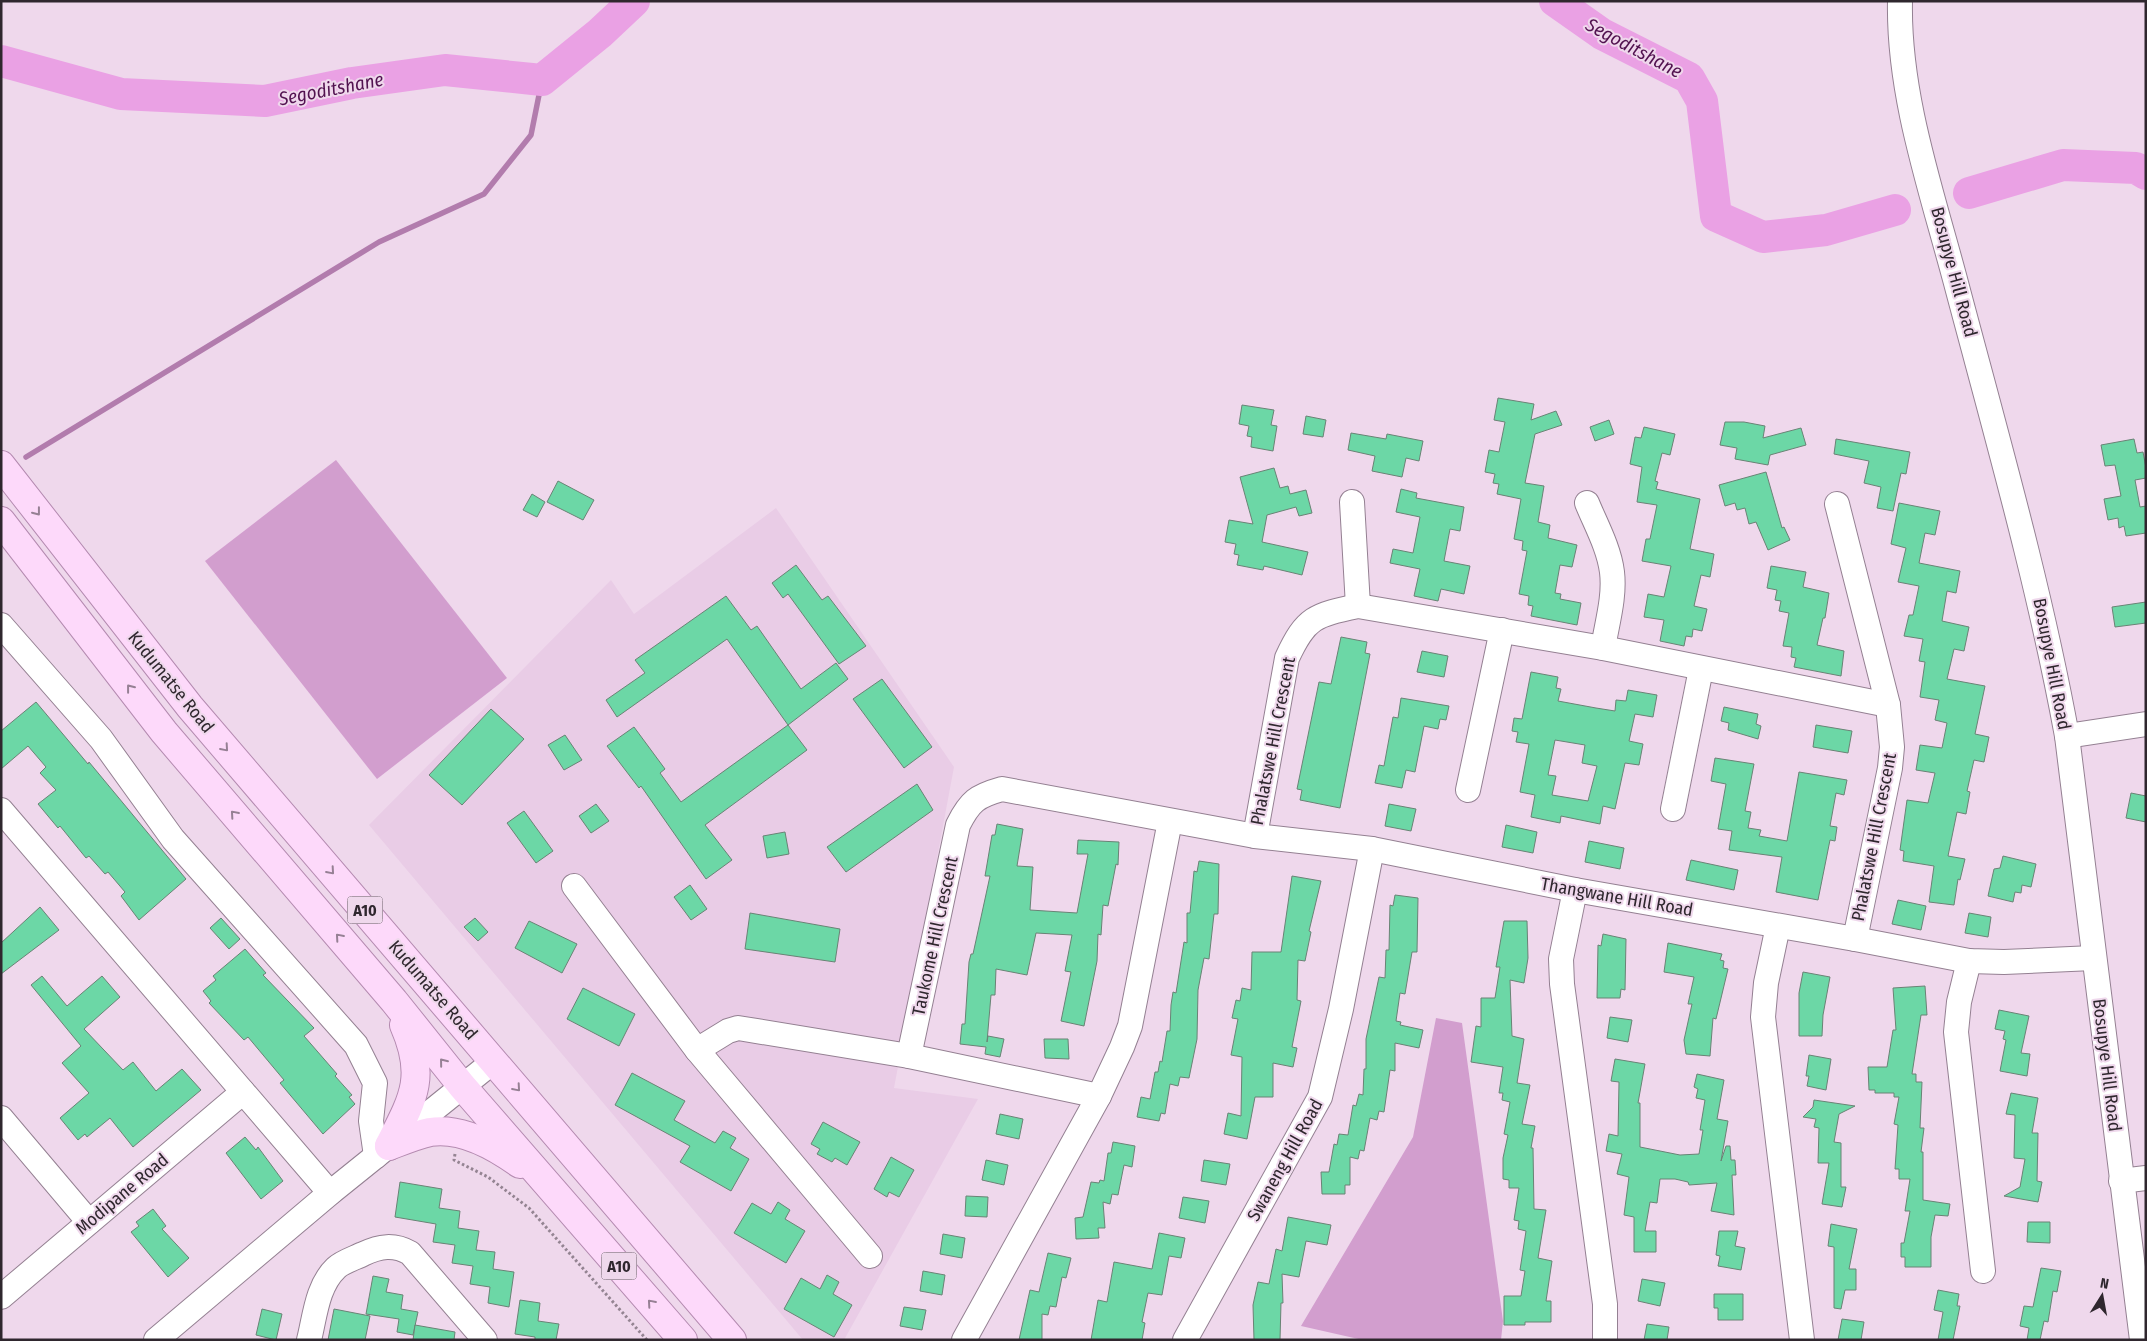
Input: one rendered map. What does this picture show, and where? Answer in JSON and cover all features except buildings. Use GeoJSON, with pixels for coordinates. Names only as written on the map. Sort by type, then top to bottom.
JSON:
{"type":"FeatureCollection","features":[{"type":"Feature","properties":{"kind":"main road","name":"Kudumatse Road"},"geometry":{"type":"LineString","coordinates":[[4,469],[190,707],[732,1340]]}},
{"type":"Feature","properties":{"kind":"main road","name":"Kudumatse Road"},"geometry":{"type":"LineString","coordinates":[[1,522],[164,732],[394,1001],[462,1086],[683,1340]]}},
{"type":"Feature","properties":{"kind":"main road"},"geometry":{"type":"LineString","coordinates":[[382,1151],[411,1103],[416,1081],[416,1056],[394,1001]]}},
{"type":"Feature","properties":{"kind":"main road"},"geometry":{"type":"LineString","coordinates":[[382,1151],[430,1132],[459,1133],[486,1143],[518,1162],[555,1191]]}},
{"type":"Feature","properties":{"kind":"street","name":"Bosupye Hill Road"},"geometry":{"type":"LineString","coordinates":[[1900,1],[1902,47],[1916,124],[2031,562],[2067,736],[2093,958],[2142,1340]]}},
{"type":"Feature","properties":{"kind":"street"},"geometry":{"type":"LineString","coordinates":[[1352,502],[1358,606],[1603,648],[1888,705]]}},
{"type":"Feature","properties":{"kind":"street"},"geometry":{"type":"LineString","coordinates":[[1587,503],[1604,543],[1612,572],[1612,597],[1603,648]]}},
{"type":"Feature","properties":{"kind":"street","name":"Phalatswe Hill Crescent"},"geometry":{"type":"LineString","coordinates":[[1836,504],[1888,705],[1892,747],[1890,768],[1855,939]]}},
{"type":"Feature","properties":{"kind":"street","name":"Phalatswe Hill Crescent"},"geometry":{"type":"LineString","coordinates":[[1255,836],[1287,658],[1296,637],[1309,621],[1327,612],[1358,606]]}},
{"type":"Feature","properties":{"kind":"street"},"geometry":{"type":"LineString","coordinates":[[1,625],[101,739],[173,839],[356,1045],[375,1083],[371,1121],[382,1151]]}},
{"type":"Feature","properties":{"kind":"street"},"geometry":{"type":"LineString","coordinates":[[1468,790],[1502,630]]}},
{"type":"Feature","properties":{"kind":"street"},"geometry":{"type":"LineString","coordinates":[[1673,809],[1701,669]]}},
{"type":"Feature","properties":{"kind":"street"},"geometry":{"type":"LineString","coordinates":[[2067,736],[2146,724]]}},
{"type":"Feature","properties":{"kind":"street","name":"Taukome Hill Crescent"},"geometry":{"type":"LineString","coordinates":[[910,1056],[958,825],[968,805],[985,794],[1002,789],[1141,816]]}},
{"type":"Feature","properties":{"kind":"street"},"geometry":{"type":"LineString","coordinates":[[1,810],[330,1193]]}},
{"type":"Feature","properties":{"kind":"street","name":"Thangwane Hill Road"},"geometry":{"type":"LineString","coordinates":[[1141,816],[1255,836],[1372,849],[1575,890],[1969,961],[2004,962],[2093,958]]}},
{"type":"Feature","properties":{"kind":"street"},"geometry":{"type":"LineString","coordinates":[[964,1340],[1099,1096],[1122,1047],[1130,1026],[1170,821]]}},
{"type":"Feature","properties":{"kind":"street","name":"Swaneng Hill Road"},"geometry":{"type":"LineString","coordinates":[[1185,1340],[1320,1097],[1335,1036],[1372,849]]}},
{"type":"Feature","properties":{"kind":"street"},"geometry":{"type":"LineString","coordinates":[[574,886],[697,1050],[870,1256]]}},
{"type":"Feature","properties":{"kind":"street"},"geometry":{"type":"LineString","coordinates":[[1575,890],[1561,959],[1562,976],[1605,1304],[1605,1340]]}},
{"type":"Feature","properties":{"kind":"street"},"geometry":{"type":"LineString","coordinates":[[1778,926],[1766,983],[1763,1017],[1802,1340]]}},
{"type":"Feature","properties":{"kind":"street"},"geometry":{"type":"LineString","coordinates":[[1969,961],[1959,1002],[1956,1032],[1983,1271]]}},
{"type":"Feature","properties":{"kind":"street"},"geometry":{"type":"LineString","coordinates":[[697,1050],[728,1031],[738,1028],[910,1056],[1099,1096]]}},
{"type":"Feature","properties":{"kind":"street"},"geometry":{"type":"LineString","coordinates":[[156,1340],[330,1193],[494,1061]]}},
{"type":"Feature","properties":{"kind":"street","name":"Modipane Road"},"geometry":{"type":"LineString","coordinates":[[1,1297],[243,1092]]}},
{"type":"Feature","properties":{"kind":"street"},"geometry":{"type":"LineString","coordinates":[[1,1118],[90,1222]]}},
{"type":"Feature","properties":{"kind":"street"},"geometry":{"type":"LineString","coordinates":[[2121,1181],[2146,1178]]}},
{"type":"Feature","properties":{"kind":"street"},"geometry":{"type":"LineString","coordinates":[[310,1340],[319,1297],[325,1282],[336,1267],[377,1247],[389,1246],[402,1248],[410,1253],[484,1340]]}},
{"type":"Feature","properties":{"kind":"path"},"geometry":{"type":"LineString","coordinates":[[459,1133],[454,1160],[488,1177],[529,1208],[647,1340]]}},
{"type":"Feature","properties":{"kind":"shaded area"},"geometry":{"type":"Polygon","coordinates":[[[336,460],[507,678],[377,779],[205,561],[336,460]]]}},
{"type":"Feature","properties":{"kind":"shaded area"},"geometry":{"type":"Polygon","coordinates":[[[776,508],[954,767],[894,1088],[978,1099],[844,1340],[803,1340],[369,825],[611,580],[634,614],[776,508]]]}},
{"type":"Feature","properties":{"kind":"shaded area"},"geometry":{"type":"Polygon","coordinates":[[[1436,1018],[1462,1023],[1503,1321],[1501,1340],[1363,1340],[1301,1326],[1413,1137],[1436,1018]]]}},
{"type":"Feature","properties":{"kind":"waterway","name":"Segoditshane"},"geometry":{"type":"LineString","coordinates":[[1,61],[121,94],[265,101],[352,83],[445,70],[542,80],[600,33],[634,1]]}},
{"type":"Feature","properties":{"kind":"waterway","name":"Segoditshane"},"geometry":{"type":"LineString","coordinates":[[1555,1],[1602,34],[1689,78],[1702,101],[1716,216],[1763,237],[1826,230],[1895,210]]}},
{"type":"Feature","properties":{"kind":"waterway"},"geometry":{"type":"LineString","coordinates":[[26,457],[379,242],[484,194],[531,135],[542,80]]}},
{"type":"Feature","properties":{"kind":"waterway","name":"Segoditshane"},"geometry":{"type":"LineString","coordinates":[[1969,193],[2063,165],[2136,168],[2146,174]]}}]}
